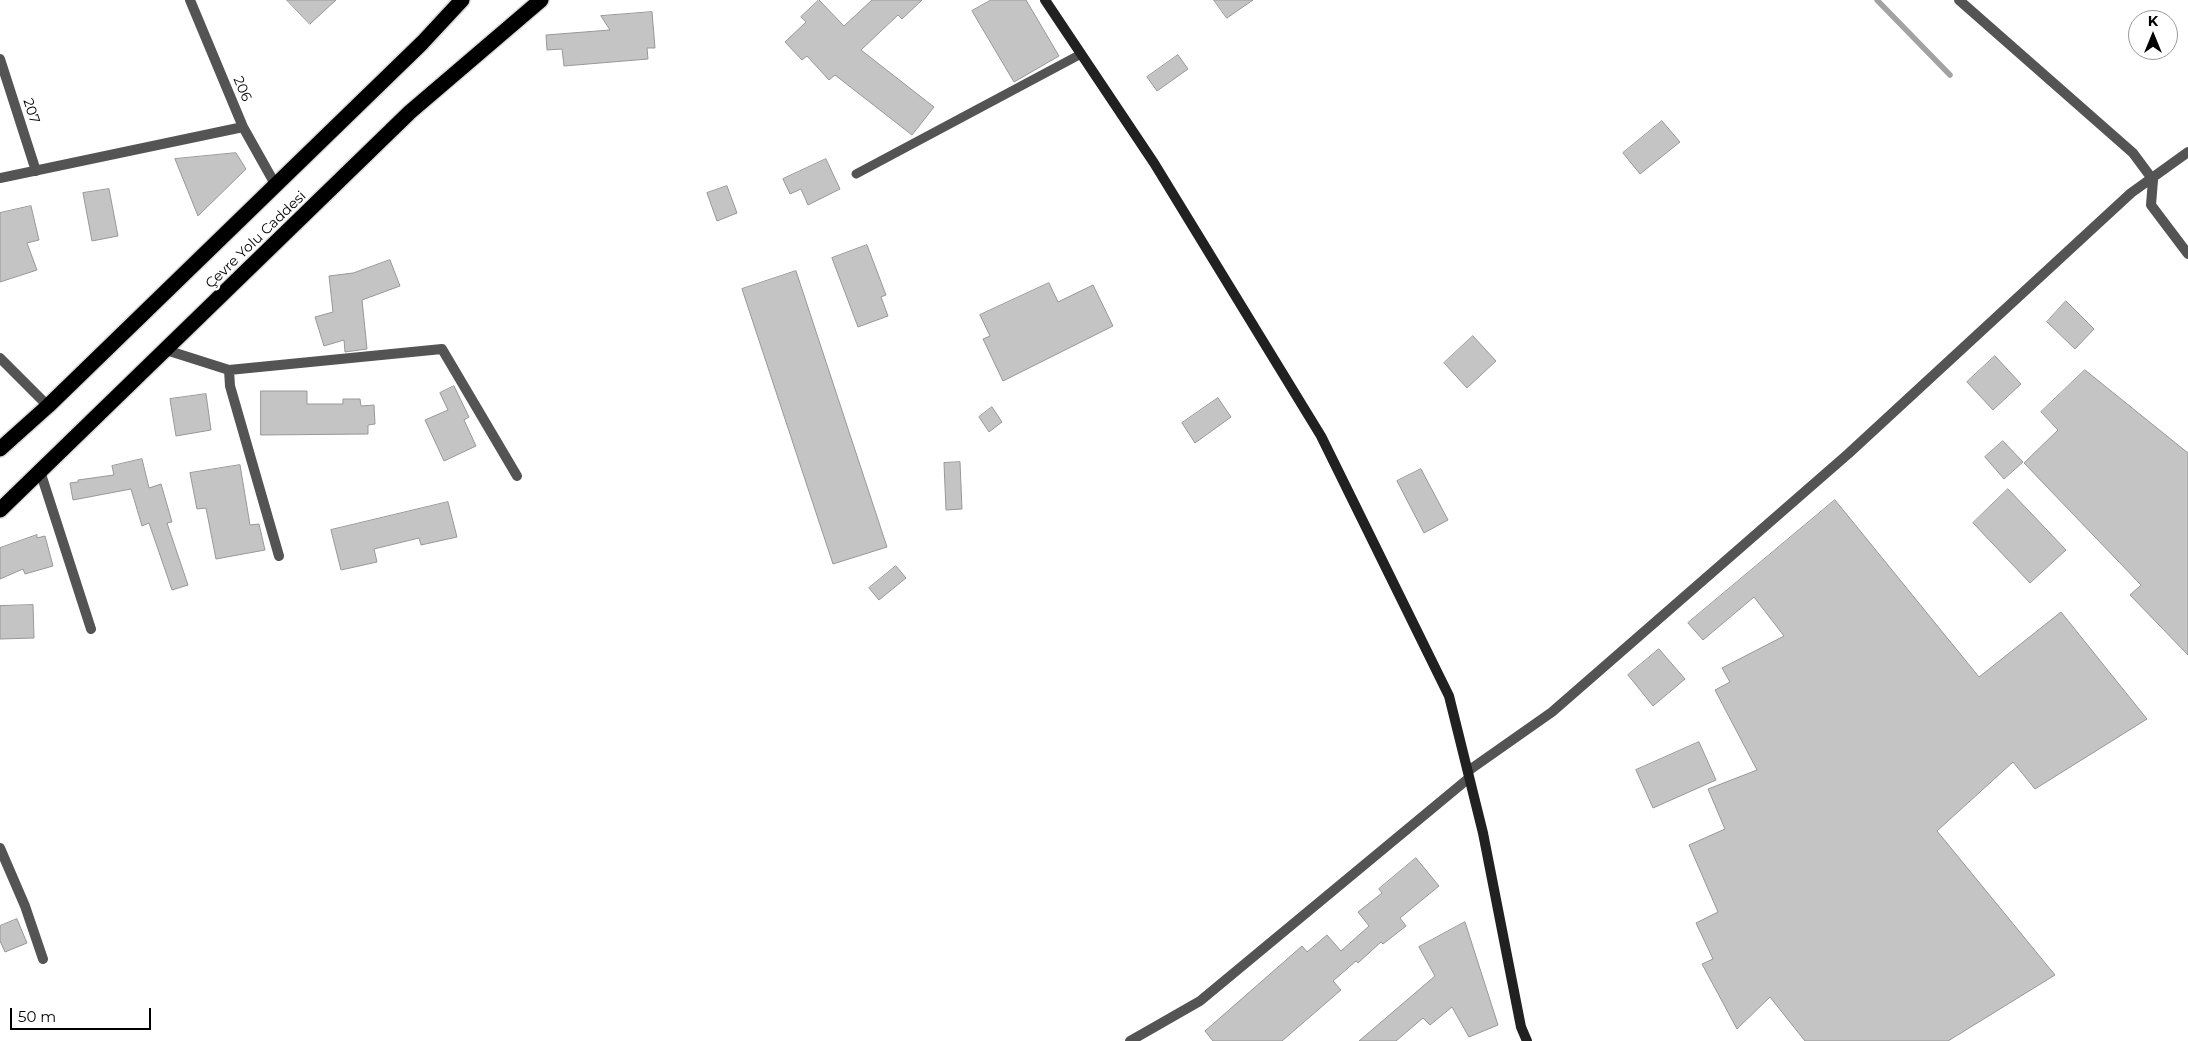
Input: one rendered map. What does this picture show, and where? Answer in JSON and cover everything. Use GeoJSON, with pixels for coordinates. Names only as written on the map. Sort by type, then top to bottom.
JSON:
{"type":"FeatureCollection","features":[{"type":"Feature","properties":{"kind":"highway","name":"Çevre Yolu Caddesi"},"geometry":{"type":"LineString","coordinates":[[0,449],[48,406],[275,184],[422,44],[462,0]]}},
{"type":"Feature","properties":{"kind":"highway","name":"Çevre Yolu Caddesi"},"geometry":{"type":"LineString","coordinates":[[0,510],[410,112],[541,0]]}},
{"type":"Feature","properties":{"kind":"main road"},"geometry":{"type":"LineString","coordinates":[[1045,0],[1154,163],[1321,436],[1449,696],[1483,834],[1521,1027],[1527,1041]]}},
{"type":"Feature","properties":{"kind":"street","name":"206"},"geometry":{"type":"LineString","coordinates":[[190,0],[243,127],[275,184]]}},
{"type":"Feature","properties":{"kind":"street"},"geometry":{"type":"LineString","coordinates":[[1959,0],[2127,148],[2153,180],[2151,205],[2188,254]]}},
{"type":"Feature","properties":{"kind":"street","name":"207"},"geometry":{"type":"LineString","coordinates":[[0,58],[36,171]]}},
{"type":"Feature","properties":{"kind":"street"},"geometry":{"type":"LineString","coordinates":[[0,178],[243,127]]}},
{"type":"Feature","properties":{"kind":"street"},"geometry":{"type":"LineString","coordinates":[[1130,1041],[1200,1001],[1468,774],[1552,712],[1848,454],[2131,193],[2153,180],[2188,152]]}},
{"type":"Feature","properties":{"kind":"street"},"geometry":{"type":"LineString","coordinates":[[166,350],[229,370],[442,349],[517,476]]}},
{"type":"Feature","properties":{"kind":"street"},"geometry":{"type":"LineString","coordinates":[[1,355],[48,406]]}},
{"type":"Feature","properties":{"kind":"street"},"geometry":{"type":"LineString","coordinates":[[229,370],[230,386],[279,556]]}},
{"type":"Feature","properties":{"kind":"street"},"geometry":{"type":"LineString","coordinates":[[40,471],[91,629]]}},
{"type":"Feature","properties":{"kind":"street"},"geometry":{"type":"LineString","coordinates":[[0,848],[25,906],[43,959]]}},
{"type":"Feature","properties":{"kind":"lane"},"geometry":{"type":"LineString","coordinates":[[856,174],[1081,54]]}},
{"type":"Feature","properties":{"kind":"building"},"geometry":{"type":"Polygon","coordinates":[[[287,0],[336,0],[310,24],[287,0]]]}},
{"type":"Feature","properties":{"kind":"building"},"geometry":{"type":"Polygon","coordinates":[[[819,0],[844,26],[872,0],[922,0],[902,19],[898,15],[861,50],[934,107],[912,135],[835,75],[829,80],[807,56],[802,60],[785,42],[806,22],[801,17],[819,0]]]}},
{"type":"Feature","properties":{"kind":"building"},"geometry":{"type":"Polygon","coordinates":[[[991,0],[1026,0],[1059,56],[1014,82],[972,11],[991,0]]]}},
{"type":"Feature","properties":{"kind":"building"},"geometry":{"type":"Polygon","coordinates":[[[1214,0],[1253,0],[1227,18],[1214,0]]]}},
{"type":"Feature","properties":{"kind":"building"},"geometry":{"type":"Polygon","coordinates":[[[652,12],[655,48],[647,48],[648,59],[564,66],[562,49],[547,50],[546,35],[610,30],[601,16],[652,12]]]}},
{"type":"Feature","properties":{"kind":"building"},"geometry":{"type":"Polygon","coordinates":[[[1178,55],[1188,69],[1157,91],[1147,77],[1178,55]]]}},
{"type":"Feature","properties":{"kind":"building"},"geometry":{"type":"Polygon","coordinates":[[[1662,121],[1680,142],[1640,174],[1623,153],[1662,121]]]}},
{"type":"Feature","properties":{"kind":"building"},"geometry":{"type":"Polygon","coordinates":[[[236,153],[246,169],[198,216],[175,159],[236,153]]]}},
{"type":"Feature","properties":{"kind":"building"},"geometry":{"type":"Polygon","coordinates":[[[826,159],[840,189],[808,205],[801,189],[790,194],[783,179],[826,159]]]}},
{"type":"Feature","properties":{"kind":"building"},"geometry":{"type":"Polygon","coordinates":[[[727,186],[737,213],[717,221],[707,193],[727,186]]]}},
{"type":"Feature","properties":{"kind":"building"},"geometry":{"type":"Polygon","coordinates":[[[109,189],[118,236],[92,241],[83,193],[109,189]]]}},
{"type":"Feature","properties":{"kind":"building"},"geometry":{"type":"Polygon","coordinates":[[[31,206],[39,240],[27,243],[37,270],[0,282],[0,213],[31,206]]]}},
{"type":"Feature","properties":{"kind":"building"},"geometry":{"type":"Polygon","coordinates":[[[867,245],[886,295],[881,297],[888,316],[858,327],[832,258],[867,245]]]}},
{"type":"Feature","properties":{"kind":"building"},"geometry":{"type":"Polygon","coordinates":[[[390,260],[400,286],[362,300],[367,349],[345,352],[344,340],[324,346],[315,317],[333,312],[329,276],[353,273],[390,260]]]}},
{"type":"Feature","properties":{"kind":"building"},"geometry":{"type":"Polygon","coordinates":[[[796,271],[887,547],[833,564],[742,289],[796,271]]]}},
{"type":"Feature","properties":{"kind":"building"},"geometry":{"type":"Polygon","coordinates":[[[1049,283],[1058,302],[1093,285],[1113,326],[1003,381],[983,339],[990,336],[980,315],[1049,283]]]}},
{"type":"Feature","properties":{"kind":"building"},"geometry":{"type":"Polygon","coordinates":[[[2066,301],[2094,329],[2075,349],[2047,322],[2066,301]]]}},
{"type":"Feature","properties":{"kind":"building"},"geometry":{"type":"Polygon","coordinates":[[[1473,336],[1496,361],[1467,388],[1444,363],[1473,336]]]}},
{"type":"Feature","properties":{"kind":"building"},"geometry":{"type":"Polygon","coordinates":[[[1995,356],[2021,384],[1993,410],[1967,382],[1995,356]]]}},
{"type":"Feature","properties":{"kind":"building"},"geometry":{"type":"Polygon","coordinates":[[[2085,370],[2188,453],[2188,655],[2130,595],[2141,585],[2024,463],[2058,430],[2041,412],[2085,370]]]}},
{"type":"Feature","properties":{"kind":"building"},"geometry":{"type":"Polygon","coordinates":[[[454,386],[469,417],[464,420],[476,446],[444,461],[425,420],[448,410],[440,393],[454,386]]]}},
{"type":"Feature","properties":{"kind":"building"},"geometry":{"type":"Polygon","coordinates":[[[261,391],[307,391],[307,404],[343,404],[343,399],[360,399],[361,406],[374,405],[375,424],[368,425],[368,434],[261,435],[261,391]]]}},
{"type":"Feature","properties":{"kind":"building"},"geometry":{"type":"Polygon","coordinates":[[[206,394],[211,430],[176,436],[170,399],[206,394]]]}},
{"type":"Feature","properties":{"kind":"building"},"geometry":{"type":"Polygon","coordinates":[[[1218,398],[1231,417],[1195,443],[1182,423],[1218,398]]]}},
{"type":"Feature","properties":{"kind":"building"},"geometry":{"type":"Polygon","coordinates":[[[992,407],[1002,422],[989,432],[979,417],[992,407]]]}},
{"type":"Feature","properties":{"kind":"building"},"geometry":{"type":"Polygon","coordinates":[[[2003,441],[2023,462],[2004,479],[1985,457],[2003,441]]]}},
{"type":"Feature","properties":{"kind":"building"},"geometry":{"type":"Polygon","coordinates":[[[142,459],[149,488],[161,484],[172,522],[167,523],[188,585],[172,590],[149,523],[142,526],[131,489],[73,500],[70,483],[78,482],[78,480],[114,475],[112,466],[142,459]]]}},
{"type":"Feature","properties":{"kind":"building"},"geometry":{"type":"Polygon","coordinates":[[[960,462],[962,509],[946,510],[944,463],[960,462]]]}},
{"type":"Feature","properties":{"kind":"building"},"geometry":{"type":"Polygon","coordinates":[[[240,465],[250,525],[259,524],[265,550],[216,559],[206,508],[197,509],[190,473],[240,465]]]}},
{"type":"Feature","properties":{"kind":"building"},"geometry":{"type":"Polygon","coordinates":[[[1421,469],[1448,520],[1424,533],[1397,481],[1421,469]]]}},
{"type":"Feature","properties":{"kind":"building"},"geometry":{"type":"Polygon","coordinates":[[[2008,489],[2066,550],[2030,583],[1973,523],[2008,489]]]}},
{"type":"Feature","properties":{"kind":"building"},"geometry":{"type":"Polygon","coordinates":[[[1835,500],[1979,677],[2061,612],[2147,719],[2035,789],[2013,762],[1937,831],[2055,975],[1948,1041],[1805,1041],[1770,997],[1737,1029],[1702,964],[1713,959],[1696,923],[1718,912],[1689,845],[1725,829],[1708,789],[1757,770],[1715,690],[1730,682],[1722,668],[1784,636],[1754,597],[1703,640],[1688,623],[1835,500]]]}},
{"type":"Feature","properties":{"kind":"building"},"geometry":{"type":"Polygon","coordinates":[[[448,502],[457,537],[421,545],[419,538],[374,549],[377,562],[341,570],[331,530],[448,502]]]}},
{"type":"Feature","properties":{"kind":"building"},"geometry":{"type":"Polygon","coordinates":[[[37,535],[37,538],[45,536],[53,566],[25,574],[23,569],[0,579],[0,548],[37,535]]]}},
{"type":"Feature","properties":{"kind":"building"},"geometry":{"type":"Polygon","coordinates":[[[896,566],[906,578],[879,600],[869,588],[896,566]]]}},
{"type":"Feature","properties":{"kind":"building"},"geometry":{"type":"Polygon","coordinates":[[[33,605],[34,638],[0,639],[0,606],[33,605]]]}},
{"type":"Feature","properties":{"kind":"building"},"geometry":{"type":"Polygon","coordinates":[[[1659,649],[1685,679],[1653,706],[1628,675],[1659,649]]]}},
{"type":"Feature","properties":{"kind":"building"},"geometry":{"type":"Polygon","coordinates":[[[1699,742],[1716,780],[1653,808],[1636,770],[1699,742]]]}},
{"type":"Feature","properties":{"kind":"building"},"geometry":{"type":"Polygon","coordinates":[[[1416,858],[1439,886],[1400,918],[1406,926],[1383,944],[1381,942],[1358,963],[1356,961],[1333,981],[1341,990],[1282,1041],[1213,1041],[1205,1031],[1302,946],[1307,952],[1327,935],[1341,951],[1369,926],[1358,912],[1382,893],[1379,889],[1416,858]]]}},
{"type":"Feature","properties":{"kind":"building"},"geometry":{"type":"Polygon","coordinates":[[[17,919],[27,943],[5,952],[0,941],[0,926],[17,919]]]}},
{"type":"Feature","properties":{"kind":"building"},"geometry":{"type":"Polygon","coordinates":[[[1465,922],[1498,1025],[1469,1037],[1452,1007],[1430,1025],[1423,1018],[1396,1041],[1359,1041],[1435,976],[1419,947],[1465,922]]]}},
{"type":"Feature","properties":{"kind":"waterway"},"geometry":{"type":"LineString","coordinates":[[1877,0],[1950,75]]}}]}
